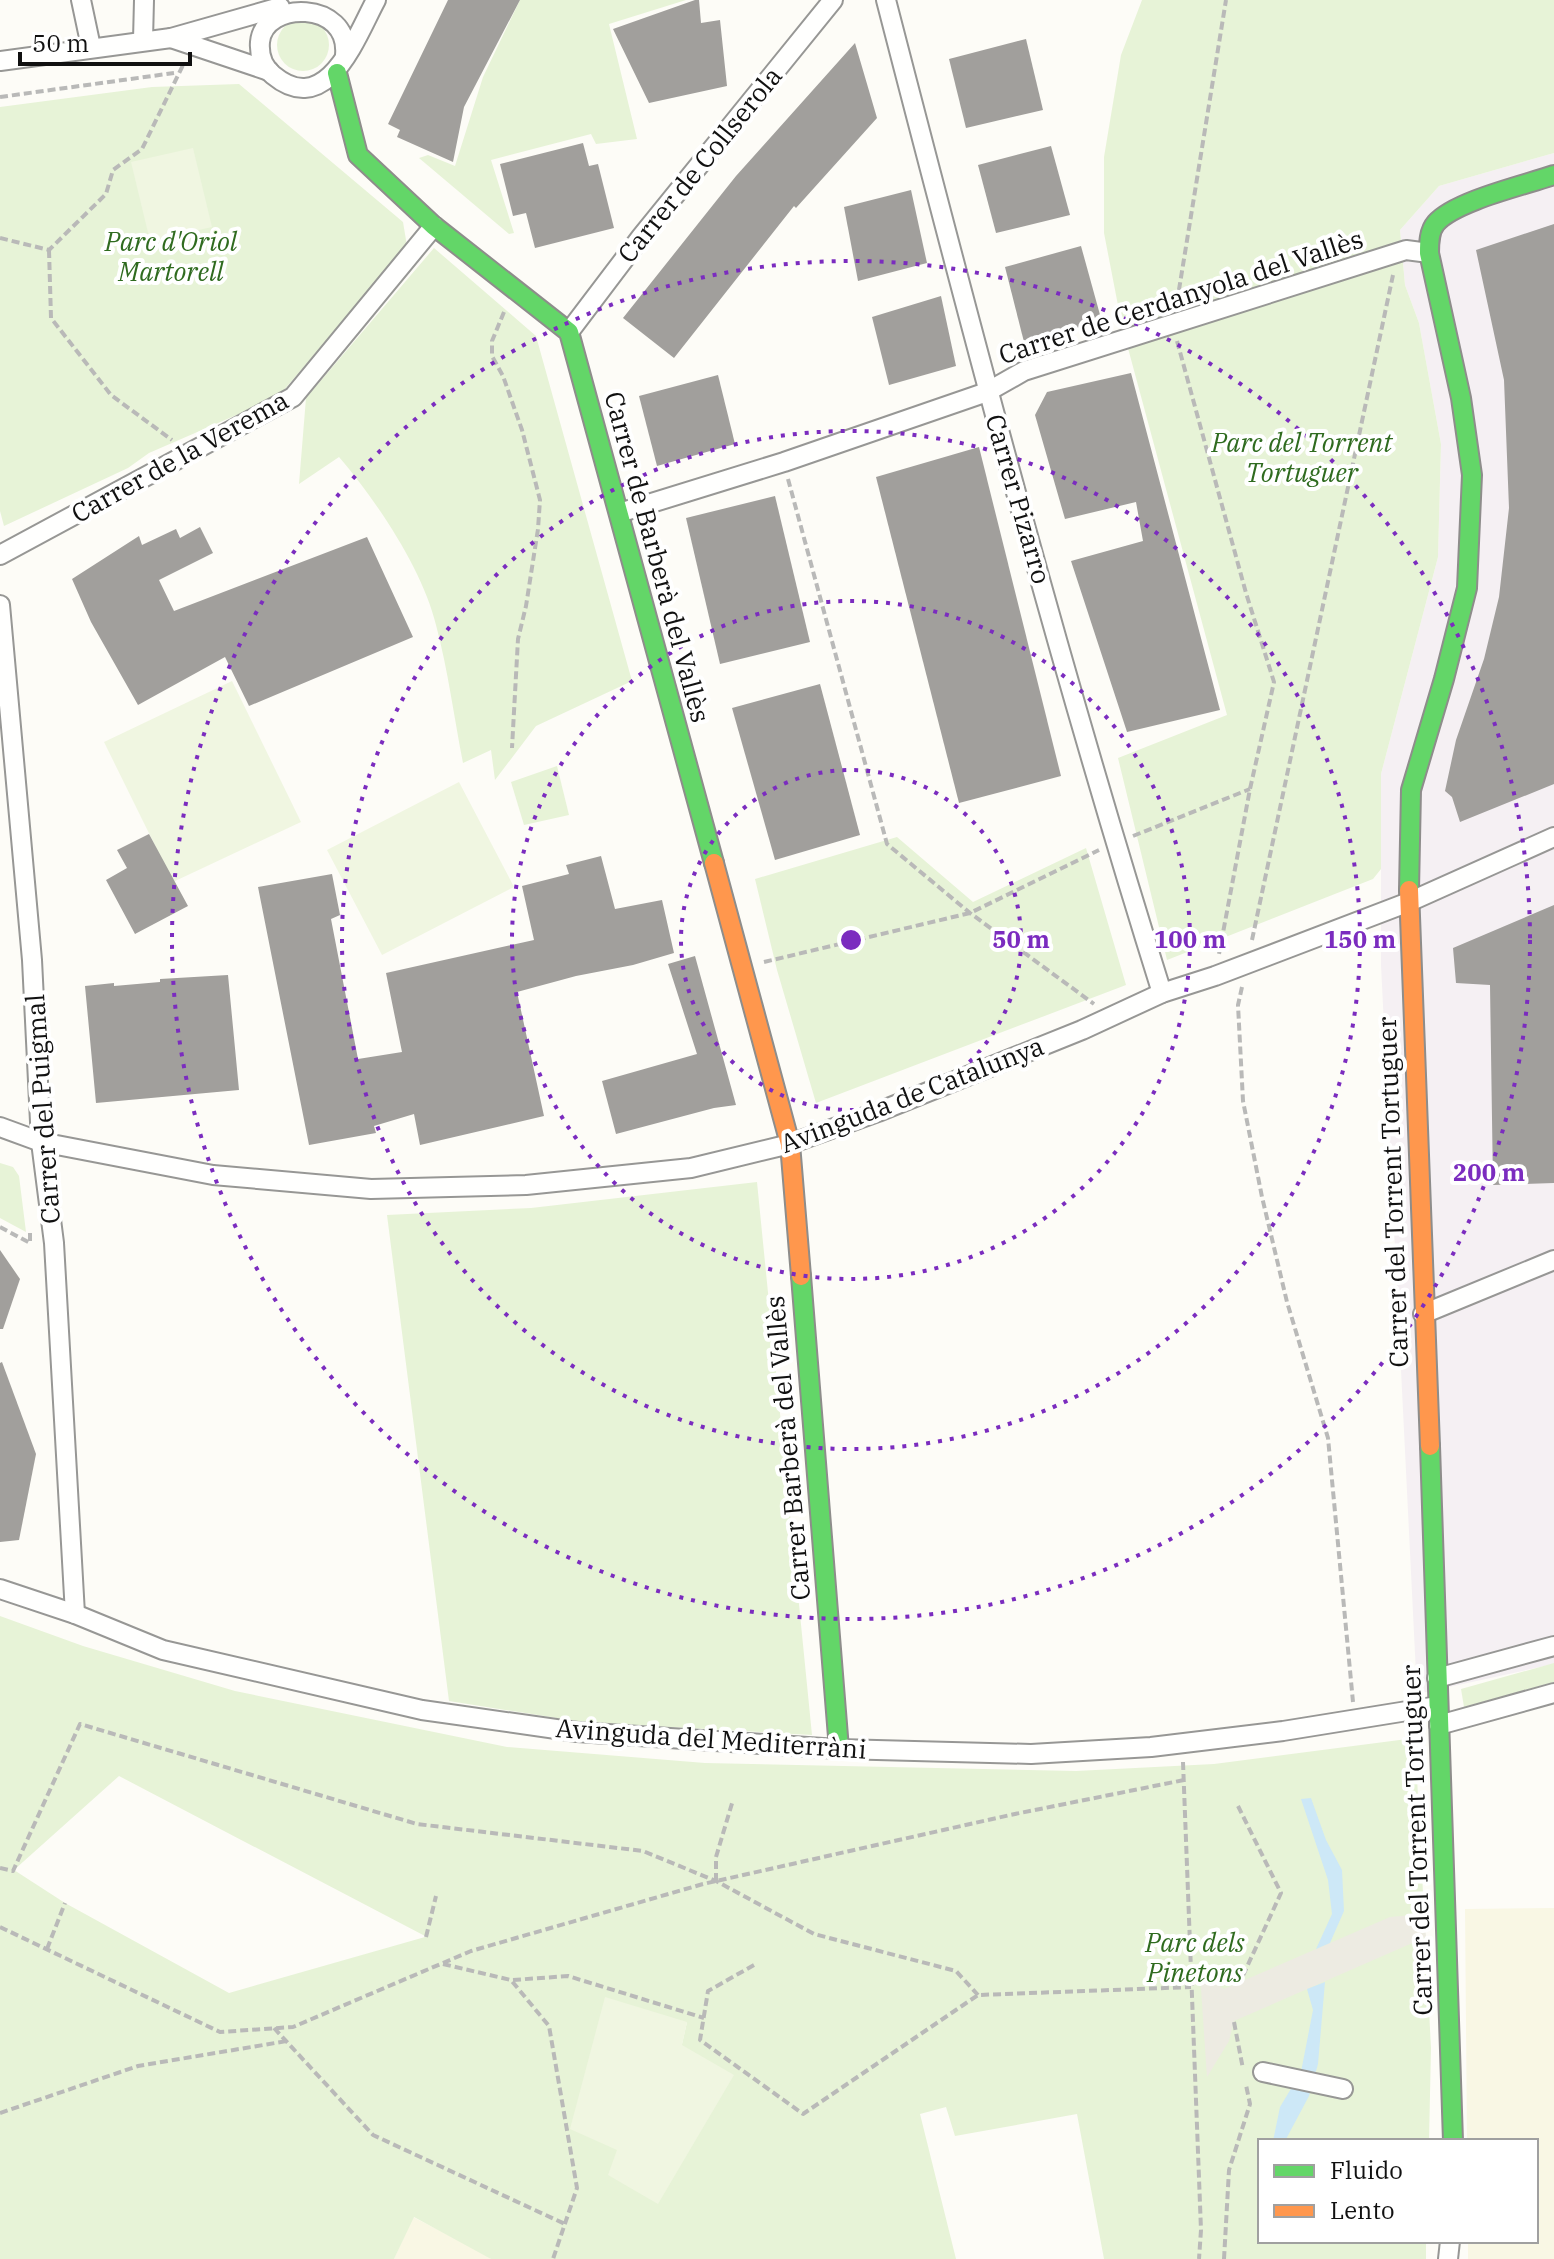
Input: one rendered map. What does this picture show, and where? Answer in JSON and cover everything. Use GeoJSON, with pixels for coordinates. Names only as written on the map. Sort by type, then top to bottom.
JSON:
{"type":"FeatureCollection","features":[{"type":"Feature","properties":{"kind":"street"},"geometry":{"type":"LineString","coordinates":[[81,0],[91,47]]}},
{"type":"Feature","properties":{"kind":"street"},"geometry":{"type":"LineString","coordinates":[[143,40],[144,0]]}},
{"type":"Feature","properties":{"kind":"street"},"geometry":{"type":"LineString","coordinates":[[287,5],[275,12],[261,34],[262,60],[269,71],[284,83],[302,88],[321,84],[337,73],[376,0]]}},
{"type":"Feature","properties":{"kind":"street","name":"Carrer de Collserola"},"geometry":{"type":"LineString","coordinates":[[569,332],[641,237],[833,0]]}},
{"type":"Feature","properties":{"kind":"street","name":"Carrer Pizarro"},"geometry":{"type":"LineString","coordinates":[[886,0],[987,392],[1115,843],[1162,993]]}},
{"type":"Feature","properties":{"kind":"street"},"geometry":{"type":"LineString","coordinates":[[0,61],[171,38],[287,5],[323,2],[344,30],[345,55]]}},
{"type":"Feature","properties":{"kind":"street"},"geometry":{"type":"LineString","coordinates":[[171,38],[269,71]]}},
{"type":"Feature","properties":{"kind":"street"},"geometry":{"type":"LineString","coordinates":[[337,73],[358,155],[434,226],[569,332]]}},
{"type":"Feature","properties":{"kind":"street"},"geometry":{"type":"LineString","coordinates":[[1429,253],[1437,222],[1462,207],[1554,175]]}},
{"type":"Feature","properties":{"kind":"street","name":"Carrer de la Verema"},"geometry":{"type":"LineString","coordinates":[[0,555],[293,397],[434,226]]}},
{"type":"Feature","properties":{"kind":"street","name":"Carrer de Cerdanyola del Vallès"},"geometry":{"type":"LineString","coordinates":[[619,513],[784,462],[987,392],[1024,371],[1406,250],[1429,253]]}},
{"type":"Feature","properties":{"kind":"street","name":"Carrer del Torrent Tortuguer"},"geometry":{"type":"LineString","coordinates":[[1429,253],[1461,398],[1472,475],[1467,588],[1411,790],[1409,902],[1438,1706],[1448,1899],[1453,2139]]}},
{"type":"Feature","properties":{"kind":"street","name":"Carrer de Barberà del Vallès"},"geometry":{"type":"LineString","coordinates":[[569,332],[790,1144]]}},
{"type":"Feature","properties":{"kind":"street","name":"Carrer del Puigmal"},"geometry":{"type":"LineString","coordinates":[[0,605],[32,960],[41,1142],[54,1243],[75,1614]]}},
{"type":"Feature","properties":{"kind":"street","name":"Avinguda de Catalunya"},"geometry":{"type":"LineString","coordinates":[[0,1127],[41,1142],[213,1175],[371,1189],[526,1185],[691,1168],[790,1144],[878,1112],[1112,1017],[1162,993],[1409,902],[1554,837]]}},
{"type":"Feature","properties":{"kind":"street","name":"Carrer Barberà del Vallès"},"geometry":{"type":"LineString","coordinates":[[790,1144],[839,1749]]}},
{"type":"Feature","properties":{"kind":"street"},"geometry":{"type":"LineString","coordinates":[[1423,1314],[1554,1260]]}},
{"type":"Feature","properties":{"kind":"street","name":"Avinguda del Mediterràni"},"geometry":{"type":"LineString","coordinates":[[0,1589],[75,1614],[163,1650],[422,1710],[577,1732],[839,1749],[1031,1754],[1151,1747],[1438,1706]]}},
{"type":"Feature","properties":{"kind":"street"},"geometry":{"type":"LineString","coordinates":[[1437,1678],[1554,1646]]}},
{"type":"Feature","properties":{"kind":"street"},"geometry":{"type":"LineString","coordinates":[[1439,1725],[1554,1693]]}},
{"type":"Feature","properties":{"kind":"street"},"geometry":{"type":"LineString","coordinates":[[1263,2072],[1343,2089]]}},
{"type":"Feature","properties":{"kind":"path"},"geometry":{"type":"LineString","coordinates":[[1215,976],[1250,789],[1274,682],[1173,326],[1226,0]]}},
{"type":"Feature","properties":{"kind":"path"},"geometry":{"type":"LineString","coordinates":[[185,61],[142,149],[113,170],[106,194],[49,250],[51,318],[111,395],[174,441],[187,455]]}},
{"type":"Feature","properties":{"kind":"path"},"geometry":{"type":"LineString","coordinates":[[0,97],[174,73]]}},
{"type":"Feature","properties":{"kind":"path"},"geometry":{"type":"LineString","coordinates":[[0,238],[49,250]]}},
{"type":"Feature","properties":{"kind":"path"},"geometry":{"type":"LineString","coordinates":[[1354,1720],[1328,1438],[1287,1302],[1262,1197],[1243,1101],[1238,1005],[1398,253]]}},
{"type":"Feature","properties":{"kind":"path"},"geometry":{"type":"LineString","coordinates":[[512,748],[518,639],[526,606],[540,500],[522,430],[503,376],[492,356],[492,341],[502,314],[520,293]]}},
{"type":"Feature","properties":{"kind":"path"},"geometry":{"type":"LineString","coordinates":[[784,462],[887,844],[970,913],[1112,1017]]}},
{"type":"Feature","properties":{"kind":"path"},"geometry":{"type":"LineString","coordinates":[[742,968],[970,913],[1115,843],[1250,789]]}},
{"type":"Feature","properties":{"kind":"path"},"geometry":{"type":"LineString","coordinates":[[0,1227],[30,1243],[30,1228]]}},
{"type":"Feature","properties":{"kind":"path"},"geometry":{"type":"LineString","coordinates":[[0,1868],[13,1871],[80,1724],[417,1824],[643,1851],[716,1881],[814,1934],[956,1971],[978,1995]]}},
{"type":"Feature","properties":{"kind":"path"},"geometry":{"type":"LineString","coordinates":[[0,1927],[220,2032],[293,2027],[471,1951],[716,1881],[1010,1815],[1184,1780],[1201,2230],[1199,2259]]}},
{"type":"Feature","properties":{"kind":"path"},"geometry":{"type":"LineString","coordinates":[[716,1881],[716,1857],[733,1800]]}},
{"type":"Feature","properties":{"kind":"path"},"geometry":{"type":"LineString","coordinates":[[1238,1806],[1281,1893],[1240,1982]]}},
{"type":"Feature","properties":{"kind":"path"},"geometry":{"type":"LineString","coordinates":[[426,1937],[436,1896]]}},
{"type":"Feature","properties":{"kind":"path"},"geometry":{"type":"LineString","coordinates":[[47,1949],[65,1903]]}},
{"type":"Feature","properties":{"kind":"path"},"geometry":{"type":"LineString","coordinates":[[441,1964],[511,1980],[568,1976],[704,2018]]}},
{"type":"Feature","properties":{"kind":"path"},"geometry":{"type":"LineString","coordinates":[[754,1965],[708,1991],[700,2040],[803,2114],[978,1995],[1191,1987]]}},
{"type":"Feature","properties":{"kind":"path"},"geometry":{"type":"LineString","coordinates":[[511,1980],[549,2026],[577,2188],[553,2259]]}},
{"type":"Feature","properties":{"kind":"path"},"geometry":{"type":"LineString","coordinates":[[1224,2259],[1229,2170],[1250,2104],[1234,2022]]}},
{"type":"Feature","properties":{"kind":"path"},"geometry":{"type":"LineString","coordinates":[[274,2028],[373,2135],[565,2224]]}},
{"type":"Feature","properties":{"kind":"path"},"geometry":{"type":"LineString","coordinates":[[0,2113],[138,2066],[287,2041]]}},
{"type":"Feature","properties":{"kind":"shaded area"},"geometry":{"type":"Polygon","coordinates":[[[1554,153],[1554,1664],[1417,1694],[1381,965],[1381,774],[1438,557],[1441,444],[1419,323],[1405,285],[1400,230],[1439,186],[1554,153]]]}},
{"type":"Feature","properties":{"kind":"shaded area"},"geometry":{"type":"Polygon","coordinates":[[[1554,1908],[1554,2259],[1468,2259],[1468,2243],[1538,2243],[1538,2139],[1467,2139],[1465,1909],[1554,1908]]]}},
{"type":"Feature","properties":{"kind":"shaded area"},"geometry":{"type":"Polygon","coordinates":[[[1424,1914],[1426,1937],[1234,2021],[1229,2041],[1207,2077],[1200,1974],[1224,1989],[1390,1917],[1424,1914]]]}},
{"type":"Feature","properties":{"kind":"shaded area"},"geometry":{"type":"Polygon","coordinates":[[[413,2217],[491,2257],[490,2259],[394,2259],[413,2217]]]}},
{"type":"Feature","properties":{"kind":"green space"},"geometry":{"type":"Polygon","coordinates":[[[520,0],[686,0],[609,24],[637,139],[596,144],[591,134],[491,160],[514,233],[509,234],[419,158],[428,155],[455,166],[483,77],[520,0]]]}},
{"type":"Feature","properties":{"kind":"green space","name":"Parc del Torrent Tortuguer"},"geometry":{"type":"Polygon","coordinates":[[[1142,0],[1554,0],[1554,153],[1439,186],[1400,230],[1405,285],[1419,323],[1441,444],[1438,557],[1381,774],[1381,869],[1373,879],[1167,960],[1118,758],[1227,715],[1122,326],[1104,233],[1104,157],[1121,55],[1142,0]]]}},
{"type":"Feature","properties":{"kind":"green space"},"geometry":{"type":"Polygon","coordinates":[[[303,19],[321,27],[329,45],[321,63],[303,71],[285,63],[277,45],[285,27],[303,19]]]}},
{"type":"Feature","properties":{"kind":"green space","name":"Parc d'Oriol Martorell"},"geometry":{"type":"Polygon","coordinates":[[[239,84],[403,222],[407,246],[278,397],[149,453],[128,468],[4,526],[0,511],[0,107],[152,87],[239,84]]]}},
{"type":"Feature","properties":{"kind":"green space"},"geometry":{"type":"Polygon","coordinates":[[[193,148],[212,227],[150,241],[131,162],[193,148]]]}},
{"type":"Feature","properties":{"kind":"green space"},"geometry":{"type":"Polygon","coordinates":[[[434,248],[536,336],[632,681],[536,726],[495,780],[491,750],[463,763],[444,659],[430,604],[409,559],[383,515],[339,457],[299,484],[306,398],[434,248]]]}},
{"type":"Feature","properties":{"kind":"green space"},"geometry":{"type":"Polygon","coordinates":[[[232,681],[301,822],[173,882],[104,742],[232,681]]]}},
{"type":"Feature","properties":{"kind":"green space"},"geometry":{"type":"Polygon","coordinates":[[[557,766],[569,815],[524,825],[511,782],[557,766]]]}},
{"type":"Feature","properties":{"kind":"green space"},"geometry":{"type":"Polygon","coordinates":[[[459,782],[514,887],[382,955],[327,850],[459,782]]]}},
{"type":"Feature","properties":{"kind":"green space"},"geometry":{"type":"Polygon","coordinates":[[[897,837],[973,902],[1086,848],[1126,985],[816,1103],[777,970],[755,879],[897,837]]]}},
{"type":"Feature","properties":{"kind":"green space"},"geometry":{"type":"Polygon","coordinates":[[[0,1163],[13,1167],[19,1176],[26,1232],[0,1218],[0,1163]]]}},
{"type":"Feature","properties":{"kind":"green space"},"geometry":{"type":"Polygon","coordinates":[[[757,1182],[812,1735],[582,1722],[449,1701],[387,1215],[531,1208],[757,1182]]]}},
{"type":"Feature","properties":{"kind":"green space","name":"Parc dels Pinetons"},"geometry":{"type":"Polygon","coordinates":[[[0,1616],[83,1646],[235,1691],[507,1747],[705,1763],[1076,1771],[1214,1764],[1415,1738],[1431,2048],[1429,2139],[1258,2139],[1258,2243],[1426,2243],[1426,2259],[1104,2259],[1077,2114],[955,2136],[946,2107],[920,2114],[956,2259],[491,2259],[414,2217],[394,2259],[0,2259],[0,1616]],[[119,1776],[14,1870],[65,1903],[229,1993],[425,1936],[119,1776]],[[687,2022],[618,2151],[609,2175],[682,2044],[687,2022]]]}},
{"type":"Feature","properties":{"kind":"green space"},"geometry":{"type":"Polygon","coordinates":[[[1554,1663],[1554,1682],[1464,1707],[1461,1689],[1554,1663]]]}},
{"type":"Feature","properties":{"kind":"green space"},"geometry":{"type":"Polygon","coordinates":[[[605,1997],[687,2022],[682,2045],[734,2075],[658,2204],[608,2175],[617,2150],[570,2129],[605,1997]]]}},
{"type":"Feature","properties":{"kind":"water"},"geometry":{"type":"Polygon","coordinates":[[[1311,1798],[1326,1840],[1342,1870],[1344,1911],[1330,1943],[1316,1949],[1332,1914],[1328,1880],[1301,1799],[1311,1798]]]}},
{"type":"Feature","properties":{"kind":"water"},"geometry":{"type":"Polygon","coordinates":[[[1325,1982],[1318,2064],[1309,2096],[1286,2139],[1273,2139],[1280,2107],[1301,2072],[1313,2010],[1307,1989],[1325,1982]]]}},
{"type":"Feature","properties":{"kind":"building"},"geometry":{"type":"Polygon","coordinates":[[[448,0],[520,0],[464,107],[453,162],[397,137],[400,130],[388,124],[448,0]]]}},
{"type":"Feature","properties":{"kind":"building"},"geometry":{"type":"Polygon","coordinates":[[[699,0],[701,23],[720,20],[727,86],[649,103],[613,29],[699,0]]]}},
{"type":"Feature","properties":{"kind":"building"},"geometry":{"type":"Polygon","coordinates":[[[1026,39],[1043,110],[966,128],[949,59],[1026,39]]]}},
{"type":"Feature","properties":{"kind":"building"},"geometry":{"type":"Polygon","coordinates":[[[855,43],[877,118],[796,208],[794,206],[674,358],[623,318],[736,176],[855,43]]]}},
{"type":"Feature","properties":{"kind":"building"},"geometry":{"type":"Polygon","coordinates":[[[583,143],[589,166],[598,164],[614,228],[535,248],[526,213],[513,216],[500,164],[583,143]]]}},
{"type":"Feature","properties":{"kind":"building"},"geometry":{"type":"Polygon","coordinates":[[[1051,146],[1070,215],[996,233],[978,165],[1051,146]]]}},
{"type":"Feature","properties":{"kind":"building"},"geometry":{"type":"Polygon","coordinates":[[[911,190],[927,263],[858,281],[844,207],[911,190]]]}},
{"type":"Feature","properties":{"kind":"building"},"geometry":{"type":"Polygon","coordinates":[[[1554,224],[1554,784],[1460,822],[1452,797],[1445,791],[1456,740],[1484,659],[1499,597],[1509,508],[1504,380],[1476,250],[1554,224]]]}},
{"type":"Feature","properties":{"kind":"building"},"geometry":{"type":"Polygon","coordinates":[[[1081,246],[1102,322],[1024,342],[1005,267],[1081,246]]]}},
{"type":"Feature","properties":{"kind":"building"},"geometry":{"type":"Polygon","coordinates":[[[941,296],[956,366],[889,385],[872,317],[941,296]]]}},
{"type":"Feature","properties":{"kind":"building"},"geometry":{"type":"Polygon","coordinates":[[[1131,373],[1220,710],[1127,732],[1071,561],[1143,541],[1136,502],[1065,519],[1035,415],[1047,392],[1131,373]]]}},
{"type":"Feature","properties":{"kind":"building"},"geometry":{"type":"Polygon","coordinates":[[[718,375],[735,444],[657,466],[639,396],[718,375]]]}},
{"type":"Feature","properties":{"kind":"building"},"geometry":{"type":"Polygon","coordinates":[[[979,447],[1061,776],[959,803],[876,477],[979,447]]]}},
{"type":"Feature","properties":{"kind":"building"},"geometry":{"type":"Polygon","coordinates":[[[775,496],[810,642],[720,664],[686,518],[775,496]]]}},
{"type":"Feature","properties":{"kind":"building"},"geometry":{"type":"Polygon","coordinates":[[[200,527],[213,553],[159,580],[174,611],[367,537],[413,637],[249,706],[225,657],[138,705],[91,622],[72,579],[139,536],[142,545],[176,529],[180,538],[200,527]]]}},
{"type":"Feature","properties":{"kind":"building"},"geometry":{"type":"Polygon","coordinates":[[[820,684],[860,835],[775,860],[732,708],[820,684]]]}},
{"type":"Feature","properties":{"kind":"building"},"geometry":{"type":"Polygon","coordinates":[[[149,834],[188,906],[135,934],[106,880],[127,868],[117,850],[149,834]]]}},
{"type":"Feature","properties":{"kind":"building"},"geometry":{"type":"Polygon","coordinates":[[[601,856],[615,909],[662,900],[674,953],[517,992],[544,1116],[420,1145],[414,1114],[374,1126],[376,1133],[309,1145],[258,887],[332,874],[340,915],[331,919],[358,1059],[402,1052],[386,973],[534,940],[522,886],[569,874],[566,865],[601,856]]]}},
{"type":"Feature","properties":{"kind":"building"},"geometry":{"type":"Polygon","coordinates":[[[1554,905],[1554,1183],[1493,1185],[1490,985],[1456,983],[1453,948],[1554,905]]]}},
{"type":"Feature","properties":{"kind":"building"},"geometry":{"type":"Polygon","coordinates":[[[695,956],[736,1105],[616,1134],[602,1081],[697,1054],[668,964],[695,956]]]}},
{"type":"Feature","properties":{"kind":"building"},"geometry":{"type":"Polygon","coordinates":[[[228,975],[239,1090],[96,1103],[85,986],[228,975]]]}},
{"type":"Feature","properties":{"kind":"building"},"geometry":{"type":"Polygon","coordinates":[[[0,1250],[20,1279],[3,1329],[0,1329],[0,1250]]]}},
{"type":"Feature","properties":{"kind":"building"},"geometry":{"type":"Polygon","coordinates":[[[0,1363],[36,1454],[19,1540],[0,1542],[0,1363]]]}},
{"type":"Feature","properties":{"kind":"traffic: fast"},"geometry":{"type":"LineString","coordinates":[[337,73],[358,155],[434,226],[569,332],[714,863]]}},
{"type":"Feature","properties":{"kind":"traffic: fast"},"geometry":{"type":"LineString","coordinates":[[1409,890],[1411,790],[1467,588],[1472,475],[1461,398],[1429,253],[1430,237],[1436,223],[1458,208],[1491,194],[1554,175]]}},
{"type":"Feature","properties":{"kind":"traffic: fast"},"geometry":{"type":"LineString","coordinates":[[801,1276],[839,1749]]}},
{"type":"Feature","properties":{"kind":"traffic: fast"},"geometry":{"type":"LineString","coordinates":[[1430,1446],[1453,2139]]}},
{"type":"Feature","properties":{"kind":"traffic: slow"},"geometry":{"type":"LineString","coordinates":[[714,863],[790,1144],[801,1276]]}},
{"type":"Feature","properties":{"kind":"traffic: slow"},"geometry":{"type":"LineString","coordinates":[[1409,890],[1430,1446]]}}]}
